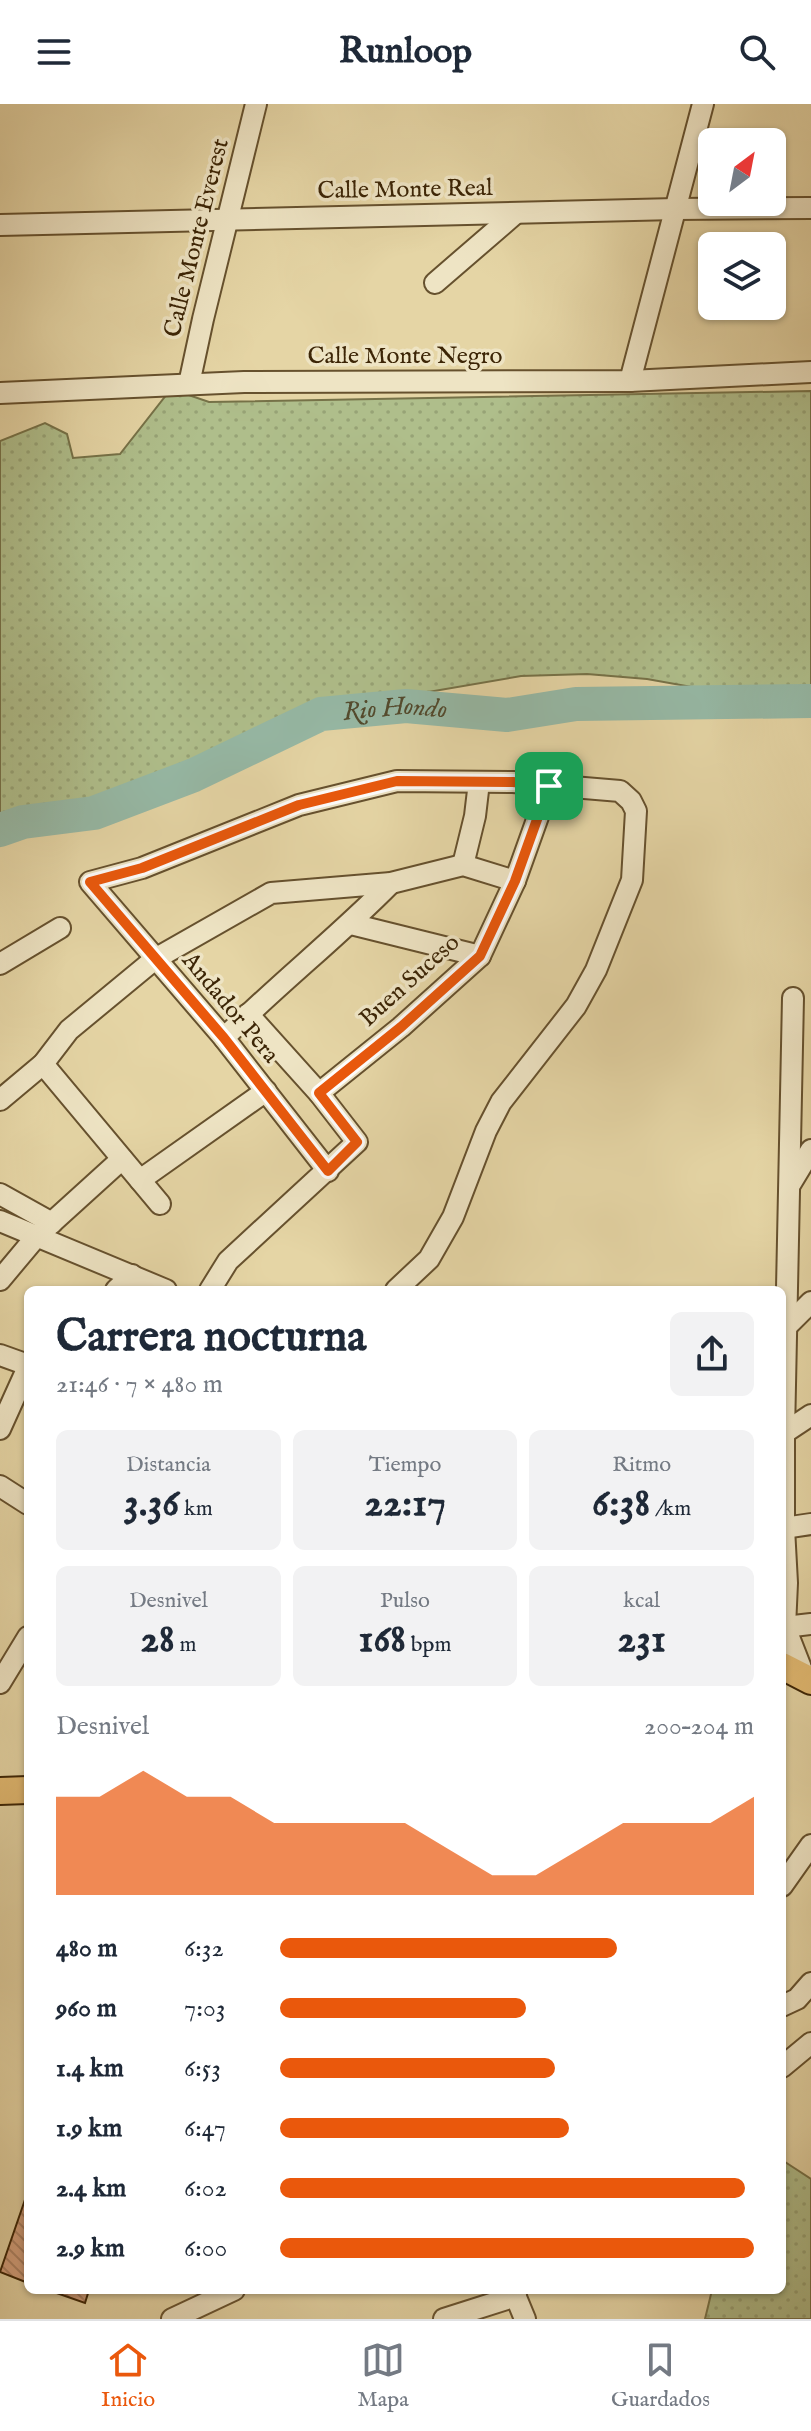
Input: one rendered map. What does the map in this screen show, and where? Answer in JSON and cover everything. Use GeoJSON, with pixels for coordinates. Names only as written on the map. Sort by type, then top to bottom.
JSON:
{"type":"FeatureCollection","features":[{"type":"Feature","properties":{"kind":"main road"},"geometry":{"type":"LineString","coordinates":[[0,1791],[24,1790]]}},
{"type":"Feature","properties":{"kind":"street","name":"Calle Monte Everest"},"geometry":{"type":"LineString","coordinates":[[189,384],[256,104]]}},
{"type":"Feature","properties":{"kind":"street"},"geometry":{"type":"LineString","coordinates":[[630,381],[703,104]]}},
{"type":"Feature","properties":{"kind":"street","name":"Calle Monte Real"},"geometry":{"type":"LineString","coordinates":[[0,225],[811,208]]}},
{"type":"Feature","properties":{"kind":"street"},"geometry":{"type":"LineString","coordinates":[[435,283],[516,213]]}},
{"type":"Feature","properties":{"kind":"street","name":"Calle Monte Negro"},"geometry":{"type":"LineString","coordinates":[[0,393],[244,382],[630,381],[811,372]]}},
{"type":"Feature","properties":{"kind":"street","name":"Andador Pera"},"geometry":{"type":"LineString","coordinates":[[328,1171],[224,1038],[90,882],[142,868],[299,805],[397,781],[479,782]]}},
{"type":"Feature","properties":{"kind":"street"},"geometry":{"type":"LineString","coordinates":[[400,1286],[429,1259],[453,1217],[486,1131],[501,1102],[576,1006],[596,970],[632,880],[636,811],[620,791],[479,782],[475,816],[463,865]]}},
{"type":"Feature","properties":{"kind":"street","name":"Buen Suceso"},"geometry":{"type":"LineString","coordinates":[[319,1093],[401,1027],[480,956],[515,881],[549,786]]}},
{"type":"Feature","properties":{"kind":"street"},"geometry":{"type":"LineString","coordinates":[[0,1100],[43,1064],[69,1030],[155,959],[271,893],[391,883],[463,865],[515,881]]}},
{"type":"Feature","properties":{"kind":"street"},"geometry":{"type":"LineString","coordinates":[[224,1038],[303,963],[351,924],[391,883]]}},
{"type":"Feature","properties":{"kind":"street"},"geometry":{"type":"LineString","coordinates":[[351,924],[480,956]]}},
{"type":"Feature","properties":{"kind":"street"},"geometry":{"type":"LineString","coordinates":[[0,964],[60,928]]}},
{"type":"Feature","properties":{"kind":"street"},"geometry":{"type":"LineString","coordinates":[[786,1379],[793,998]]}},
{"type":"Feature","properties":{"kind":"street"},"geometry":{"type":"LineString","coordinates":[[212,1286],[228,1261],[262,1227],[357,1142],[319,1093],[248,1014]]}},
{"type":"Feature","properties":{"kind":"street"},"geometry":{"type":"LineString","coordinates":[[43,1064],[160,1204]]}},
{"type":"Feature","properties":{"kind":"street"},"geometry":{"type":"LineString","coordinates":[[140,1180],[266,1091]]}},
{"type":"Feature","properties":{"kind":"street"},"geometry":{"type":"LineString","coordinates":[[789,1186],[811,1150]]}},
{"type":"Feature","properties":{"kind":"street"},"geometry":{"type":"LineString","coordinates":[[0,1280],[44,1230],[122,1159]]}},
{"type":"Feature","properties":{"kind":"street"},"geometry":{"type":"LineString","coordinates":[[0,1194],[44,1230],[157,1286]]}},
{"type":"Feature","properties":{"kind":"street"},"geometry":{"type":"LineString","coordinates":[[0,1221],[44,1230]]}},
{"type":"Feature","properties":{"kind":"street"},"geometry":{"type":"LineString","coordinates":[[120,1286],[132,1275]]}},
{"type":"Feature","properties":{"kind":"street"},"geometry":{"type":"LineString","coordinates":[[788,1325],[811,1302]]}},
{"type":"Feature","properties":{"kind":"street"},"geometry":{"type":"LineString","coordinates":[[0,1355],[24,1364]]}},
{"type":"Feature","properties":{"kind":"street"},"geometry":{"type":"LineString","coordinates":[[0,1429],[24,1375]]}},
{"type":"Feature","properties":{"kind":"street"},"geometry":{"type":"LineString","coordinates":[[786,1432],[811,1415]]}},
{"type":"Feature","properties":{"kind":"street"},"geometry":{"type":"LineString","coordinates":[[786,1433],[811,1429]]}},
{"type":"Feature","properties":{"kind":"street"},"geometry":{"type":"LineString","coordinates":[[0,1486],[24,1501]]}},
{"type":"Feature","properties":{"kind":"street"},"geometry":{"type":"LineString","coordinates":[[786,1528],[811,1524]]}},
{"type":"Feature","properties":{"kind":"street"},"geometry":{"type":"LineString","coordinates":[[786,1627],[811,1624]]}},
{"type":"Feature","properties":{"kind":"street"},"geometry":{"type":"LineString","coordinates":[[786,1630],[799,1675]]}},
{"type":"Feature","properties":{"kind":"street"},"geometry":{"type":"LineString","coordinates":[[0,1683],[24,1644]]}},
{"type":"Feature","properties":{"kind":"street"},"geometry":{"type":"LineString","coordinates":[[796,1879],[811,1845]]}},
{"type":"Feature","properties":{"kind":"street"},"geometry":{"type":"LineString","coordinates":[[786,2004],[797,1999],[811,1983]]}},
{"type":"Feature","properties":{"kind":"street"},"geometry":{"type":"LineString","coordinates":[[786,2064],[811,2043]]}},
{"type":"Feature","properties":{"kind":"street"},"geometry":{"type":"LineString","coordinates":[[172,2319],[225,2294]]}},
{"type":"Feature","properties":{"kind":"street"},"geometry":{"type":"LineString","coordinates":[[444,2319],[511,2294]]}},
{"type":"Feature","properties":{"kind":"street"},"geometry":{"type":"LineString","coordinates":[[514,2294],[525,2319]]}},
{"type":"Feature","properties":{"kind":"green space"},"geometry":{"type":"Polygon","coordinates":[[[171,389],[209,402],[811,391],[811,686],[731,694],[647,679],[587,674],[521,676],[294,715],[247,740],[98,800],[0,846],[0,441],[45,423],[67,434],[73,458],[120,454],[171,389]]]}},
{"type":"Feature","properties":{"kind":"green space"},"geometry":{"type":"Polygon","coordinates":[[[786,2163],[811,2179],[811,2319],[705,2319],[711,2294],[786,2294],[786,2163]]]}},
{"type":"Feature","properties":{"kind":"building"},"geometry":{"type":"Polygon","coordinates":[[[24,2203],[24,2281],[0,2272],[24,2203]]]}},
{"type":"Feature","properties":{"kind":"building"},"geometry":{"type":"Polygon","coordinates":[[[59,2294],[88,2294],[85,2303],[59,2294]]]}},
{"type":"Feature","properties":{"kind":"waterway","name":"Rio Hondo"},"geometry":{"type":"LineString","coordinates":[[0,830],[23,822],[94,813],[194,775],[321,714],[406,706],[507,715],[576,704],[811,701]]}},
{"type":"Feature","properties":{"kind":"route"},"geometry":{"type":"LineString","coordinates":[[397,781],[513,782],[549,786],[515,881],[480,956],[401,1027],[319,1093],[357,1142],[328,1171],[224,1038],[90,882],[142,868],[299,805],[397,781]]}}]}
